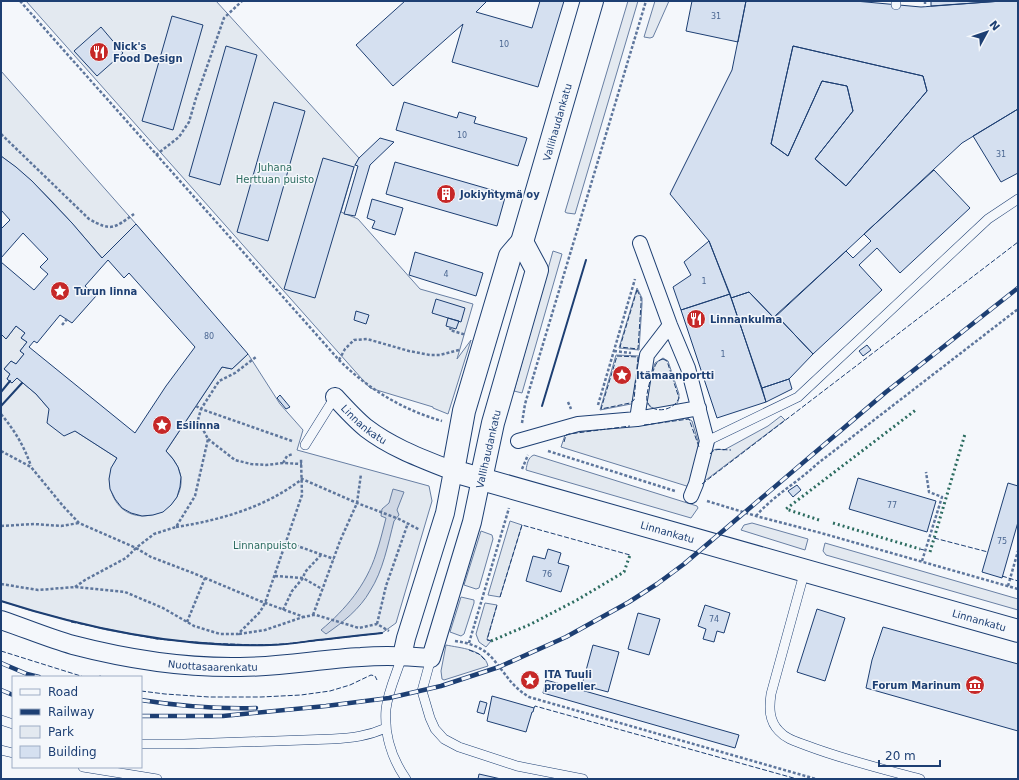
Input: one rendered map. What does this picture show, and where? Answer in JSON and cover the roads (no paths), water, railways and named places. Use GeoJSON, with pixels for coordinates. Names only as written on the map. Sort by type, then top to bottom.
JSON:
{"type":"FeatureCollection","features":[{"type":"Feature","properties":{"kind":"street","name":"Vallihaudankatu"},"geometry":{"type":"LineString","coordinates":[[402,656],[445,513],[464,411],[510,256],[522,242],[592,1]]}},
{"type":"Feature","properties":{"kind":"street","name":"Vallihaudankatu"},"geometry":{"type":"LineString","coordinates":[[431,658],[472,522],[493,423],[537,270],[522,242]]}},
{"type":"Feature","properties":{"kind":"street"},"geometry":{"type":"LineString","coordinates":[[640,243],[670,325],[688,368],[707,441],[696,484],[691,496]]}},
{"type":"Feature","properties":{"kind":"street"},"geometry":{"type":"LineString","coordinates":[[637,419],[647,354],[670,325]]}},
{"type":"Feature","properties":{"kind":"street","name":"Linnankatu"},"geometry":{"type":"LineString","coordinates":[[335,397],[357,420],[380,438],[421,459],[453,471],[1018,631]]}},
{"type":"Feature","properties":{"kind":"street"},"geometry":{"type":"LineString","coordinates":[[518,441],[578,424],[637,419],[699,408]]}},
{"type":"Feature","properties":{"kind":"street","name":"Nuottasaarenkatu"},"geometry":{"type":"LineString","coordinates":[[1,620],[72,644],[129,657],[184,665],[240,667],[361,656],[431,658]]}},
{"type":"Feature","properties":{"kind":"lane"},"geometry":{"type":"LineString","coordinates":[[707,441],[798,397],[988,219],[1018,199]]}},
{"type":"Feature","properties":{"kind":"lane"},"geometry":{"type":"LineString","coordinates":[[305,445],[335,397]]}},
{"type":"Feature","properties":{"kind":"lane"},"geometry":{"type":"LineString","coordinates":[[805,570],[770,694],[769,707],[771,720],[778,731],[788,739],[826,753],[920,779]]}},
{"type":"Feature","properties":{"kind":"lane"},"geometry":{"type":"LineString","coordinates":[[402,656],[386,709],[386,728],[392,752],[398,767],[406,779]]}},
{"type":"Feature","properties":{"kind":"lane"},"geometry":{"type":"LineString","coordinates":[[431,658],[422,691],[435,729],[444,739],[459,747],[518,766],[583,779]]}},
{"type":"Feature","properties":{"kind":"lane"},"geometry":{"type":"LineString","coordinates":[[1,720],[12,724]]}},
{"type":"Feature","properties":{"kind":"lane"},"geometry":{"type":"LineString","coordinates":[[142,744],[332,739],[372,734],[386,728]]}},
{"type":"Feature","properties":{"kind":"lane"},"geometry":{"type":"LineString","coordinates":[[1,750],[12,753]]}},
{"type":"Feature","properties":{"kind":"lane"},"geometry":{"type":"LineString","coordinates":[[89,768],[157,779]]}},
{"type":"Feature","properties":{"kind":"railway"},"geometry":{"type":"LineString","coordinates":[[142,716],[223,716],[389,698],[441,686],[499,667],[566,637],[629,602],[684,564],[886,392],[1018,288]]}},
{"type":"Feature","properties":{"kind":"railway"},"geometry":{"type":"LineString","coordinates":[[1,663],[35,676]]}},
{"type":"Feature","properties":{"kind":"railway"},"geometry":{"type":"LineString","coordinates":[[1,690],[12,695]]}},
{"type":"Feature","properties":{"kind":"railway"},"geometry":{"type":"LineString","coordinates":[[142,700],[198,707],[256,708]]}},
{"type":"Feature","properties":{"kind":"place","name":"Nick's Food Design"},"geometry":{"type":"Point","coordinates":[99,52]}},
{"type":"Feature","properties":{"kind":"place","name":"Jokiyhtymä oy"},"geometry":{"type":"Point","coordinates":[446,194]}},
{"type":"Feature","properties":{"kind":"place","name":"Turun linna"},"geometry":{"type":"Point","coordinates":[60,291]}},
{"type":"Feature","properties":{"kind":"place","name":"Linnankulma"},"geometry":{"type":"Point","coordinates":[696,319]}},
{"type":"Feature","properties":{"kind":"place","name":"Itämaanportti"},"geometry":{"type":"Point","coordinates":[622,375]}},
{"type":"Feature","properties":{"kind":"place","name":"Esilinna"},"geometry":{"type":"Point","coordinates":[162,425]}},
{"type":"Feature","properties":{"kind":"place","name":"ITA Tuuli propeller"},"geometry":{"type":"Point","coordinates":[530,680]}},
{"type":"Feature","properties":{"kind":"place","name":"Forum Marinum"},"geometry":{"type":"Point","coordinates":[975,685]}},
{"type":"Feature","properties":{"kind":"park label","name":"Juhana Herttuan puisto"},"geometry":{"type":"Point","coordinates":[275,172]}},
{"type":"Feature","properties":{"kind":"park label","name":"Linnanpuisto"},"geometry":{"type":"Point","coordinates":[265,545]}}]}
